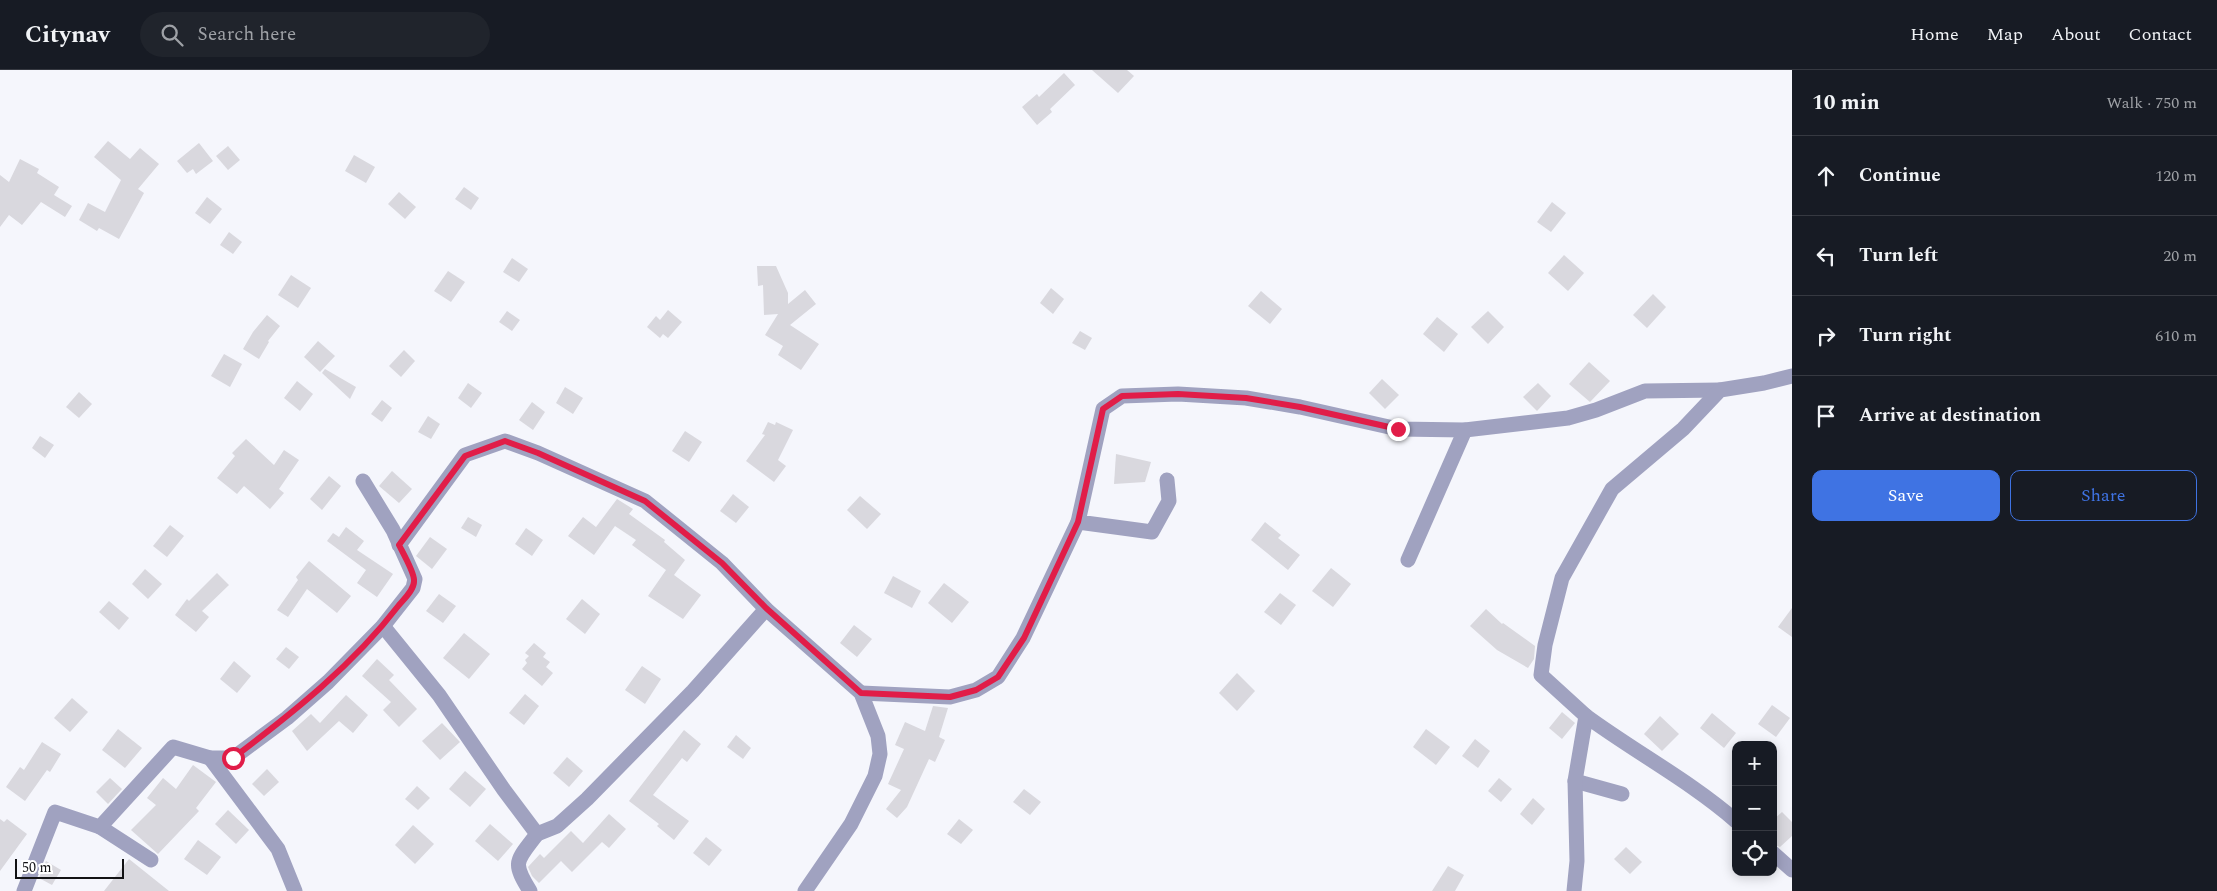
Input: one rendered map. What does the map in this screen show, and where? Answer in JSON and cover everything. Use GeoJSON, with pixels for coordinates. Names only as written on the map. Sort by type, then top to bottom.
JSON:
{"type":"FeatureCollection","features":[{"type":"Feature","properties":{"kind":"street"},"geometry":{"type":"LineString","coordinates":[[861,693],[950,697],[976,690],[998,677],[1024,638],[1078,522],[1103,409],[1122,396],[1178,394],[1246,398],[1300,407],[1398,429],[1465,430],[1568,418],[1596,410],[1645,391],[1720,390],[1764,384],[1792,376]]}},
{"type":"Feature","properties":{"kind":"street"},"geometry":{"type":"LineString","coordinates":[[1720,390],[1683,429],[1612,488],[1562,578],[1545,645],[1541,675],[1586,716],[1618,740],[1714,802],[1732,818]]}},
{"type":"Feature","properties":{"kind":"street"},"geometry":{"type":"LineString","coordinates":[[1408,560],[1465,430]]}},
{"type":"Feature","properties":{"kind":"street"},"geometry":{"type":"LineString","coordinates":[[399,545],[465,456],[505,441],[538,453],[645,501],[722,563],[766,608],[861,693],[878,736],[880,754],[875,776],[852,824],[805,891]]}},
{"type":"Feature","properties":{"kind":"street"},"geometry":{"type":"LineString","coordinates":[[1078,522],[1152,532],[1169,501],[1167,480]]}},
{"type":"Feature","properties":{"kind":"street"},"geometry":{"type":"LineString","coordinates":[[100,827],[174,747],[210,758],[233,758],[287,718],[328,682],[383,626],[413,588],[415,579],[393,530],[364,481]]}},
{"type":"Feature","properties":{"kind":"street"},"geometry":{"type":"LineString","coordinates":[[530,891],[519,874],[517,865],[520,857],[537,834],[557,826],[587,799],[693,691],[766,608]]}},
{"type":"Feature","properties":{"kind":"street"},"geometry":{"type":"LineString","coordinates":[[383,626],[439,695],[504,790],[537,834]]}},
{"type":"Feature","properties":{"kind":"street"},"geometry":{"type":"LineString","coordinates":[[1574,891],[1577,862],[1576,781],[1586,716]]}},
{"type":"Feature","properties":{"kind":"street"},"geometry":{"type":"LineString","coordinates":[[210,758],[278,849],[295,891]]}},
{"type":"Feature","properties":{"kind":"street"},"geometry":{"type":"LineString","coordinates":[[1576,781],[1622,794]]}},
{"type":"Feature","properties":{"kind":"street"},"geometry":{"type":"LineString","coordinates":[[24,891],[55,812],[100,827],[151,860]]}},
{"type":"Feature","properties":{"kind":"street"},"geometry":{"type":"LineString","coordinates":[[1777,857],[1792,870]]}},
{"type":"Feature","properties":{"kind":"building"},"geometry":{"type":"Polygon","coordinates":[[[1092,70],[1127,70],[1134,76],[1118,93],[1092,70]]]}},
{"type":"Feature","properties":{"kind":"building"},"geometry":{"type":"Polygon","coordinates":[[[1064,73],[1075,85],[1050,109],[1052,112],[1037,125],[1022,107],[1037,94],[1039,97],[1064,73]]]}},
{"type":"Feature","properties":{"kind":"building"},"geometry":{"type":"Polygon","coordinates":[[[108,141],[130,159],[140,148],[159,164],[138,189],[144,193],[119,239],[99,228],[97,231],[79,220],[88,203],[105,212],[121,180],[94,157],[108,141]]]}},
{"type":"Feature","properties":{"kind":"building"},"geometry":{"type":"Polygon","coordinates":[[[199,143],[213,161],[196,174],[193,169],[187,173],[177,161],[199,143]]]}},
{"type":"Feature","properties":{"kind":"building"},"geometry":{"type":"Polygon","coordinates":[[[228,146],[240,160],[228,170],[216,156],[228,146]]]}},
{"type":"Feature","properties":{"kind":"building"},"geometry":{"type":"Polygon","coordinates":[[[354,155],[375,167],[366,183],[345,171],[354,155]]]}},
{"type":"Feature","properties":{"kind":"building"},"geometry":{"type":"Polygon","coordinates":[[[20,159],[39,169],[37,173],[59,187],[54,195],[72,206],[65,217],[41,202],[22,225],[9,215],[0,227],[0,175],[9,182],[20,159]]]}},
{"type":"Feature","properties":{"kind":"building"},"geometry":{"type":"Polygon","coordinates":[[[464,187],[479,198],[471,210],[455,199],[464,187]]]}},
{"type":"Feature","properties":{"kind":"building"},"geometry":{"type":"Polygon","coordinates":[[[399,192],[416,207],[405,219],[388,204],[399,192]]]}},
{"type":"Feature","properties":{"kind":"building"},"geometry":{"type":"Polygon","coordinates":[[[207,197],[222,209],[210,224],[195,213],[207,197]]]}},
{"type":"Feature","properties":{"kind":"building"},"geometry":{"type":"Polygon","coordinates":[[[1552,202],[1566,213],[1551,232],[1537,222],[1552,202]]]}},
{"type":"Feature","properties":{"kind":"building"},"geometry":{"type":"Polygon","coordinates":[[[229,232],[242,242],[233,254],[220,245],[229,232]]]}},
{"type":"Feature","properties":{"kind":"building"},"geometry":{"type":"Polygon","coordinates":[[[1564,255],[1584,273],[1568,291],[1548,273],[1564,255]]]}},
{"type":"Feature","properties":{"kind":"building"},"geometry":{"type":"Polygon","coordinates":[[[512,258],[528,269],[519,282],[503,272],[512,258]]]}},
{"type":"Feature","properties":{"kind":"building"},"geometry":{"type":"Polygon","coordinates":[[[757,266],[776,266],[788,293],[788,304],[805,290],[816,304],[790,325],[819,344],[801,370],[778,355],[783,346],[765,335],[778,314],[764,315],[763,285],[758,286],[757,266]]]}},
{"type":"Feature","properties":{"kind":"building"},"geometry":{"type":"Polygon","coordinates":[[[448,271],[465,282],[451,302],[434,291],[448,271]]]}},
{"type":"Feature","properties":{"kind":"building"},"geometry":{"type":"Polygon","coordinates":[[[291,275],[311,288],[298,308],[278,295],[291,275]]]}},
{"type":"Feature","properties":{"kind":"building"},"geometry":{"type":"Polygon","coordinates":[[[1051,288],[1064,299],[1053,314],[1040,303],[1051,288]]]}},
{"type":"Feature","properties":{"kind":"building"},"geometry":{"type":"Polygon","coordinates":[[[1261,291],[1282,309],[1270,324],[1248,306],[1261,291]]]}},
{"type":"Feature","properties":{"kind":"building"},"geometry":{"type":"Polygon","coordinates":[[[1653,294],[1666,307],[1647,328],[1633,315],[1653,294]]]}},
{"type":"Feature","properties":{"kind":"building"},"geometry":{"type":"Polygon","coordinates":[[[668,310],[682,322],[668,338],[663,334],[660,338],[647,327],[656,316],[660,320],[668,310]]]}},
{"type":"Feature","properties":{"kind":"building"},"geometry":{"type":"Polygon","coordinates":[[[507,311],[520,320],[512,331],[499,322],[507,311]]]}},
{"type":"Feature","properties":{"kind":"building"},"geometry":{"type":"Polygon","coordinates":[[[1488,311],[1504,327],[1488,344],[1471,327],[1488,311]]]}},
{"type":"Feature","properties":{"kind":"building"},"geometry":{"type":"Polygon","coordinates":[[[267,315],[280,326],[268,341],[259,359],[243,349],[253,332],[267,315]]]}},
{"type":"Feature","properties":{"kind":"building"},"geometry":{"type":"Polygon","coordinates":[[[1437,317],[1458,334],[1444,352],[1423,334],[1437,317]]]}},
{"type":"Feature","properties":{"kind":"building"},"geometry":{"type":"Polygon","coordinates":[[[1080,331],[1092,338],[1085,350],[1072,343],[1080,331]]]}},
{"type":"Feature","properties":{"kind":"building"},"geometry":{"type":"Polygon","coordinates":[[[318,341],[335,356],[320,372],[304,357],[318,341]]]}},
{"type":"Feature","properties":{"kind":"building"},"geometry":{"type":"Polygon","coordinates":[[[404,350],[415,361],[401,377],[389,366],[404,350]]]}},
{"type":"Feature","properties":{"kind":"building"},"geometry":{"type":"Polygon","coordinates":[[[224,354],[242,364],[230,387],[211,376],[224,354]]]}},
{"type":"Feature","properties":{"kind":"building"},"geometry":{"type":"Polygon","coordinates":[[[1589,362],[1610,381],[1590,402],[1569,384],[1589,362]]]}},
{"type":"Feature","properties":{"kind":"building"},"geometry":{"type":"Polygon","coordinates":[[[325,369],[356,387],[350,399],[322,373],[325,369]]]}},
{"type":"Feature","properties":{"kind":"building"},"geometry":{"type":"Polygon","coordinates":[[[1382,379],[1399,395],[1385,409],[1369,393],[1382,379]]]}},
{"type":"Feature","properties":{"kind":"building"},"geometry":{"type":"Polygon","coordinates":[[[297,381],[313,394],[300,411],[284,398],[297,381]]]}},
{"type":"Feature","properties":{"kind":"building"},"geometry":{"type":"Polygon","coordinates":[[[468,383],[482,393],[471,408],[458,398],[468,383]]]}},
{"type":"Feature","properties":{"kind":"building"},"geometry":{"type":"Polygon","coordinates":[[[1538,383],[1551,396],[1537,411],[1523,397],[1538,383]]]}},
{"type":"Feature","properties":{"kind":"building"},"geometry":{"type":"Polygon","coordinates":[[[565,387],[583,398],[573,414],[556,403],[565,387]]]}},
{"type":"Feature","properties":{"kind":"building"},"geometry":{"type":"Polygon","coordinates":[[[79,392],[92,404],[79,418],[66,407],[79,392]]]}},
{"type":"Feature","properties":{"kind":"building"},"geometry":{"type":"Polygon","coordinates":[[[382,400],[392,408],[382,422],[371,414],[382,400]]]}},
{"type":"Feature","properties":{"kind":"building"},"geometry":{"type":"Polygon","coordinates":[[[532,402],[545,412],[533,430],[519,420],[532,402]]]}},
{"type":"Feature","properties":{"kind":"building"},"geometry":{"type":"Polygon","coordinates":[[[428,416],[440,424],[431,439],[418,432],[428,416]]]}},
{"type":"Feature","properties":{"kind":"building"},"geometry":{"type":"Polygon","coordinates":[[[768,422],[775,425],[776,422],[793,430],[778,460],[786,466],[774,482],[746,461],[765,435],[762,434],[768,422]]]}},
{"type":"Feature","properties":{"kind":"building"},"geometry":{"type":"Polygon","coordinates":[[[685,431],[702,442],[689,462],[672,451],[685,431]]]}},
{"type":"Feature","properties":{"kind":"building"},"geometry":{"type":"Polygon","coordinates":[[[40,436],[54,445],[45,458],[32,448],[40,436]]]}},
{"type":"Feature","properties":{"kind":"building"},"geometry":{"type":"Polygon","coordinates":[[[246,439],[274,465],[284,450],[299,460],[279,489],[284,493],[270,509],[244,486],[237,494],[217,478],[235,456],[232,453],[246,439]]]}},
{"type":"Feature","properties":{"kind":"building"},"geometry":{"type":"Polygon","coordinates":[[[1116,454],[1151,462],[1145,482],[1114,484],[1116,454]]]}},
{"type":"Feature","properties":{"kind":"building"},"geometry":{"type":"Polygon","coordinates":[[[392,471],[412,489],[399,503],[379,486],[392,471]]]}},
{"type":"Feature","properties":{"kind":"building"},"geometry":{"type":"Polygon","coordinates":[[[329,476],[341,486],[322,510],[310,499],[329,476]]]}},
{"type":"Feature","properties":{"kind":"building"},"geometry":{"type":"Polygon","coordinates":[[[733,494],[749,507],[736,523],[720,511],[733,494]]]}},
{"type":"Feature","properties":{"kind":"building"},"geometry":{"type":"Polygon","coordinates":[[[860,496],[881,514],[867,529],[847,510],[860,496]]]}},
{"type":"Feature","properties":{"kind":"building"},"geometry":{"type":"Polygon","coordinates":[[[617,499],[633,509],[629,514],[665,540],[664,542],[685,560],[674,575],[701,595],[683,619],[648,596],[666,570],[632,545],[636,540],[615,526],[594,555],[568,536],[583,517],[596,527],[617,499]]]}},
{"type":"Feature","properties":{"kind":"building"},"geometry":{"type":"Polygon","coordinates":[[[468,517],[482,525],[476,537],[461,528],[468,517]]]}},
{"type":"Feature","properties":{"kind":"building"},"geometry":{"type":"Polygon","coordinates":[[[1265,522],[1281,535],[1278,538],[1300,555],[1288,570],[1251,540],[1265,522]]]}},
{"type":"Feature","properties":{"kind":"building"},"geometry":{"type":"Polygon","coordinates":[[[170,525],[184,536],[167,557],[153,546],[170,525]]]}},
{"type":"Feature","properties":{"kind":"building"},"geometry":{"type":"Polygon","coordinates":[[[346,527],[364,541],[357,550],[393,574],[377,597],[357,583],[366,570],[327,541],[333,533],[339,537],[346,527]]]}},
{"type":"Feature","properties":{"kind":"building"},"geometry":{"type":"Polygon","coordinates":[[[526,528],[543,540],[532,556],[515,544],[526,528]]]}},
{"type":"Feature","properties":{"kind":"building"},"geometry":{"type":"Polygon","coordinates":[[[430,537],[447,549],[432,569],[416,556],[430,537]]]}},
{"type":"Feature","properties":{"kind":"building"},"geometry":{"type":"Polygon","coordinates":[[[309,561],[351,596],[337,613],[307,589],[288,617],[277,610],[298,580],[296,577],[309,561]]]}},
{"type":"Feature","properties":{"kind":"building"},"geometry":{"type":"Polygon","coordinates":[[[1331,568],[1351,584],[1333,607],[1312,591],[1331,568]]]}},
{"type":"Feature","properties":{"kind":"building"},"geometry":{"type":"Polygon","coordinates":[[[145,569],[162,584],[148,599],[132,584],[145,569]]]}},
{"type":"Feature","properties":{"kind":"building"},"geometry":{"type":"Polygon","coordinates":[[[217,573],[229,585],[202,611],[209,617],[196,632],[175,615],[187,599],[189,601],[217,573]]]}},
{"type":"Feature","properties":{"kind":"building"},"geometry":{"type":"Polygon","coordinates":[[[893,576],[921,591],[912,608],[884,593],[893,576]]]}},
{"type":"Feature","properties":{"kind":"building"},"geometry":{"type":"Polygon","coordinates":[[[944,583],[969,602],[952,623],[928,603],[944,583]]]}},
{"type":"Feature","properties":{"kind":"building"},"geometry":{"type":"Polygon","coordinates":[[[1280,593],[1296,605],[1281,625],[1264,612],[1280,593]]]}},
{"type":"Feature","properties":{"kind":"building"},"geometry":{"type":"Polygon","coordinates":[[[439,594],[456,606],[443,623],[426,611],[439,594]]]}},
{"type":"Feature","properties":{"kind":"building"},"geometry":{"type":"Polygon","coordinates":[[[582,599],[600,614],[585,634],[566,619],[582,599]]]}},
{"type":"Feature","properties":{"kind":"building"},"geometry":{"type":"Polygon","coordinates":[[[109,601],[129,618],[119,630],[99,612],[109,601]]]}},
{"type":"Feature","properties":{"kind":"building"},"geometry":{"type":"Polygon","coordinates":[[[1792,608],[1792,637],[1778,627],[1792,608]]]}},
{"type":"Feature","properties":{"kind":"building"},"geometry":{"type":"Polygon","coordinates":[[[1486,609],[1502,624],[1535,646],[1534,659],[1528,668],[1497,650],[1470,626],[1486,609]]]}},
{"type":"Feature","properties":{"kind":"building"},"geometry":{"type":"Polygon","coordinates":[[[854,625],[872,639],[857,657],[840,643],[854,625]]]}},
{"type":"Feature","properties":{"kind":"building"},"geometry":{"type":"Polygon","coordinates":[[[464,633],[490,654],[469,679],[443,658],[464,633]]]}},
{"type":"Feature","properties":{"kind":"building"},"geometry":{"type":"Polygon","coordinates":[[[534,643],[546,653],[543,657],[550,662],[546,667],[553,673],[542,686],[522,669],[527,663],[525,660],[529,656],[525,653],[534,643]]]}},
{"type":"Feature","properties":{"kind":"building"},"geometry":{"type":"Polygon","coordinates":[[[286,647],[299,657],[289,669],[276,659],[286,647]]]}},
{"type":"Feature","properties":{"kind":"building"},"geometry":{"type":"Polygon","coordinates":[[[377,659],[394,675],[389,680],[417,709],[399,727],[383,710],[391,702],[362,676],[377,659]]]}},
{"type":"Feature","properties":{"kind":"building"},"geometry":{"type":"Polygon","coordinates":[[[234,661],[251,676],[237,693],[220,679],[234,661]]]}},
{"type":"Feature","properties":{"kind":"building"},"geometry":{"type":"Polygon","coordinates":[[[642,666],[661,679],[645,704],[625,690],[642,666]]]}},
{"type":"Feature","properties":{"kind":"building"},"geometry":{"type":"Polygon","coordinates":[[[1237,673],[1255,691],[1237,711],[1219,693],[1237,673]]]}},
{"type":"Feature","properties":{"kind":"building"},"geometry":{"type":"Polygon","coordinates":[[[525,694],[539,706],[524,725],[509,713],[525,694]]]}},
{"type":"Feature","properties":{"kind":"building"},"geometry":{"type":"Polygon","coordinates":[[[346,695],[368,715],[353,733],[339,721],[307,751],[292,731],[311,714],[320,723],[346,695]]]}},
{"type":"Feature","properties":{"kind":"building"},"geometry":{"type":"Polygon","coordinates":[[[72,698],[88,712],[70,732],[54,718],[72,698]]]}},
{"type":"Feature","properties":{"kind":"building"},"geometry":{"type":"Polygon","coordinates":[[[1772,705],[1790,718],[1776,737],[1758,724],[1772,705]]]}},
{"type":"Feature","properties":{"kind":"building"},"geometry":{"type":"Polygon","coordinates":[[[933,706],[948,708],[939,737],[945,740],[935,762],[929,759],[907,807],[897,818],[886,809],[901,790],[888,784],[904,749],[895,745],[905,722],[925,731],[933,706]]]}},
{"type":"Feature","properties":{"kind":"building"},"geometry":{"type":"Polygon","coordinates":[[[1562,712],[1575,723],[1562,739],[1549,728],[1562,712]]]}},
{"type":"Feature","properties":{"kind":"building"},"geometry":{"type":"Polygon","coordinates":[[[1712,713],[1736,733],[1724,748],[1700,728],[1712,713]]]}},
{"type":"Feature","properties":{"kind":"building"},"geometry":{"type":"Polygon","coordinates":[[[1660,716],[1679,734],[1662,751],[1644,734],[1660,716]]]}},
{"type":"Feature","properties":{"kind":"building"},"geometry":{"type":"Polygon","coordinates":[[[442,723],[460,742],[440,760],[422,741],[442,723]]]}},
{"type":"Feature","properties":{"kind":"building"},"geometry":{"type":"Polygon","coordinates":[[[118,729],[142,748],[125,768],[102,750],[118,729]]]}},
{"type":"Feature","properties":{"kind":"building"},"geometry":{"type":"Polygon","coordinates":[[[1426,729],[1450,747],[1436,765],[1413,747],[1426,729]]]}},
{"type":"Feature","properties":{"kind":"building"},"geometry":{"type":"Polygon","coordinates":[[[684,730],[701,744],[687,762],[682,758],[653,795],[689,821],[674,840],[657,826],[659,824],[629,801],[684,730]]]}},
{"type":"Feature","properties":{"kind":"building"},"geometry":{"type":"Polygon","coordinates":[[[736,735],[751,748],[743,759],[727,747],[736,735]]]}},
{"type":"Feature","properties":{"kind":"building"},"geometry":{"type":"Polygon","coordinates":[[[1475,739],[1490,751],[1478,768],[1462,756],[1475,739]]]}},
{"type":"Feature","properties":{"kind":"building"},"geometry":{"type":"Polygon","coordinates":[[[42,742],[61,754],[50,772],[47,770],[25,801],[6,787],[20,767],[24,770],[42,742]]]}},
{"type":"Feature","properties":{"kind":"building"},"geometry":{"type":"Polygon","coordinates":[[[567,757],[583,771],[569,787],[553,773],[567,757]]]}},
{"type":"Feature","properties":{"kind":"building"},"geometry":{"type":"Polygon","coordinates":[[[193,765],[216,782],[196,808],[199,811],[158,854],[131,830],[156,805],[147,798],[163,778],[176,789],[193,765]]]}},
{"type":"Feature","properties":{"kind":"building"},"geometry":{"type":"Polygon","coordinates":[[[267,769],[279,782],[264,796],[252,784],[267,769]]]}},
{"type":"Feature","properties":{"kind":"building"},"geometry":{"type":"Polygon","coordinates":[[[465,771],[486,789],[470,807],[449,789],[465,771]]]}},
{"type":"Feature","properties":{"kind":"building"},"geometry":{"type":"Polygon","coordinates":[[[110,778],[122,789],[108,804],[96,792],[110,778]]]}},
{"type":"Feature","properties":{"kind":"building"},"geometry":{"type":"Polygon","coordinates":[[[1499,778],[1512,789],[1501,802],[1488,791],[1499,778]]]}},
{"type":"Feature","properties":{"kind":"building"},"geometry":{"type":"Polygon","coordinates":[[[417,786],[430,798],[418,810],[405,799],[417,786]]]}},
{"type":"Feature","properties":{"kind":"building"},"geometry":{"type":"Polygon","coordinates":[[[1024,789],[1041,802],[1030,815],[1013,802],[1024,789]]]}},
{"type":"Feature","properties":{"kind":"building"},"geometry":{"type":"Polygon","coordinates":[[[1533,798],[1545,809],[1532,825],[1520,814],[1533,798]]]}},
{"type":"Feature","properties":{"kind":"building"},"geometry":{"type":"Polygon","coordinates":[[[228,810],[249,830],[236,844],[215,824],[228,810]]]}},
{"type":"Feature","properties":{"kind":"building"},"geometry":{"type":"Polygon","coordinates":[[[1782,812],[1792,822],[1792,836],[1780,847],[1777,846],[1777,816],[1782,812]]]}},
{"type":"Feature","properties":{"kind":"building"},"geometry":{"type":"Polygon","coordinates":[[[609,814],[626,829],[609,848],[602,842],[572,872],[561,861],[539,883],[532,876],[528,867],[540,854],[544,858],[571,831],[583,843],[609,814]]]}},
{"type":"Feature","properties":{"kind":"building"},"geometry":{"type":"Polygon","coordinates":[[[0,819],[4,822],[7,819],[27,834],[0,871],[0,819]]]}},
{"type":"Feature","properties":{"kind":"building"},"geometry":{"type":"Polygon","coordinates":[[[959,819],[973,830],[961,844],[947,834],[959,819]]]}},
{"type":"Feature","properties":{"kind":"building"},"geometry":{"type":"Polygon","coordinates":[[[490,824],[513,844],[498,861],[475,841],[490,824]]]}},
{"type":"Feature","properties":{"kind":"building"},"geometry":{"type":"Polygon","coordinates":[[[413,825],[434,844],[415,864],[395,845],[413,825]]]}},
{"type":"Feature","properties":{"kind":"building"},"geometry":{"type":"Polygon","coordinates":[[[706,837],[722,850],[709,866],[693,853],[706,837]]]}},
{"type":"Feature","properties":{"kind":"building"},"geometry":{"type":"Polygon","coordinates":[[[198,840],[221,857],[207,875],[184,859],[198,840]]]}},
{"type":"Feature","properties":{"kind":"building"},"geometry":{"type":"Polygon","coordinates":[[[1626,847],[1642,862],[1630,874],[1614,859],[1626,847]]]}},
{"type":"Feature","properties":{"kind":"building"},"geometry":{"type":"Polygon","coordinates":[[[129,859],[169,891],[104,891],[129,859]]]}},
{"type":"Feature","properties":{"kind":"building"},"geometry":{"type":"Polygon","coordinates":[[[46,861],[61,870],[52,885],[39,878],[46,861]]]}},
{"type":"Feature","properties":{"kind":"building"},"geometry":{"type":"Polygon","coordinates":[[[1448,866],[1464,875],[1455,891],[1432,891],[1448,866]]]}},
{"type":"Feature","properties":{"kind":"route"},"geometry":{"type":"LineString","coordinates":[[233,758],[287,718],[328,682],[383,626],[413,588],[415,579],[399,545],[465,456],[505,441],[538,453],[645,501],[722,563],[766,608],[861,693],[950,697],[976,690],[998,677],[1024,638],[1078,522],[1103,409],[1122,396],[1178,394],[1246,398],[1300,407],[1398,429]]}}]}
